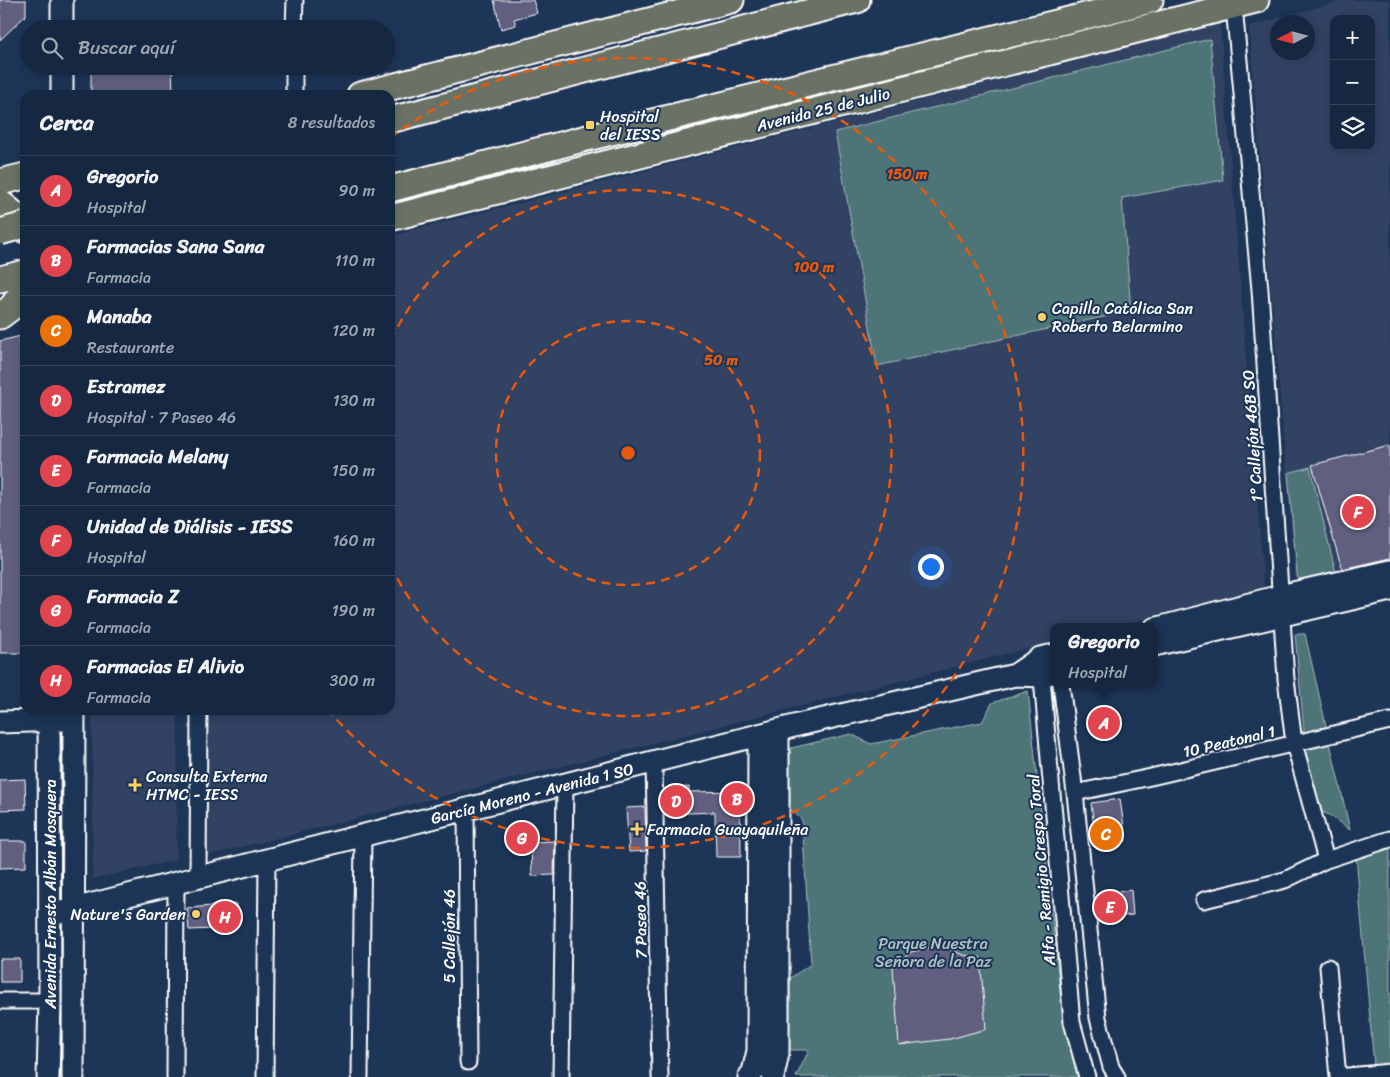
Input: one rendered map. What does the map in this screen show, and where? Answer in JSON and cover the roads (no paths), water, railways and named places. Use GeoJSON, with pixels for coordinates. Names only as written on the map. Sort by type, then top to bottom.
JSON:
{"type":"FeatureCollection","features":[{"type":"Feature","properties":{"kind":"main road"},"geometry":{"type":"LineString","coordinates":[[379,90],[731,0]]}},
{"type":"Feature","properties":{"kind":"main road"},"geometry":{"type":"LineString","coordinates":[[395,119],[857,0]]}},
{"type":"Feature","properties":{"kind":"main road","name":"Avenida 25 de Julio"},"geometry":{"type":"LineString","coordinates":[[395,188],[583,139],[1150,0]]}},
{"type":"Feature","properties":{"kind":"main road"},"geometry":{"type":"LineString","coordinates":[[1065,48],[1166,0]]}},
{"type":"Feature","properties":{"kind":"main road","name":"Avenida 25 de Julio"},"geometry":{"type":"LineString","coordinates":[[395,217],[1245,3]]}},
{"type":"Feature","properties":{"kind":"main road"},"geometry":{"type":"LineString","coordinates":[[529,51],[622,60]]}},
{"type":"Feature","properties":{"kind":"main road"},"geometry":{"type":"LineString","coordinates":[[583,139],[655,151]]}},
{"type":"Feature","properties":{"kind":"main road"},"geometry":{"type":"LineString","coordinates":[[0,182],[20,177]]}},
{"type":"Feature","properties":{"kind":"main road"},"geometry":{"type":"LineString","coordinates":[[0,203],[20,221]]}},
{"type":"Feature","properties":{"kind":"main road"},"geometry":{"type":"LineString","coordinates":[[0,232],[20,227]]}},
{"type":"Feature","properties":{"kind":"main road"},"geometry":{"type":"LineString","coordinates":[[0,279],[20,274]]}},
{"type":"Feature","properties":{"kind":"main road"},"geometry":{"type":"LineString","coordinates":[[0,316],[12,307],[20,295]]}},
{"type":"Feature","properties":{"kind":"main road"},"geometry":{"type":"LineString","coordinates":[[0,316],[20,310]]}},
{"type":"Feature","properties":{"kind":"street"},"geometry":{"type":"LineString","coordinates":[[62,0],[62,20]]}},
{"type":"Feature","properties":{"kind":"street"},"geometry":{"type":"LineString","coordinates":[[294,0],[294,20]]}},
{"type":"Feature","properties":{"kind":"street","name":"1° Callejón 46B SO"},"geometry":{"type":"LineString","coordinates":[[1245,3],[1260,290],[1286,679],[1294,743],[1326,860]]}},
{"type":"Feature","properties":{"kind":"street"},"geometry":{"type":"LineString","coordinates":[[62,75],[62,90]]}},
{"type":"Feature","properties":{"kind":"street"},"geometry":{"type":"LineString","coordinates":[[294,75],[294,90]]}},
{"type":"Feature","properties":{"kind":"street"},"geometry":{"type":"LineString","coordinates":[[1158,644],[1390,571]]}},
{"type":"Feature","properties":{"kind":"street"},"geometry":{"type":"LineString","coordinates":[[1158,628],[1281,606],[1390,590]]}},
{"type":"Feature","properties":{"kind":"street","name":"García Moreno - Avenida 1 SO"},"geometry":{"type":"LineString","coordinates":[[50,915],[768,733],[1015,675],[1050,669]]}},
{"type":"Feature","properties":{"kind":"street","name":"Alfa - Remigio Crespo Toral"},"geometry":{"type":"LineString","coordinates":[[1051,688],[1072,1022],[1087,1077]]}},
{"type":"Feature","properties":{"kind":"street"},"geometry":{"type":"LineString","coordinates":[[1054,688],[1075,792],[1098,1018],[1111,1067],[1117,1077]]}},
{"type":"Feature","properties":{"kind":"street"},"geometry":{"type":"LineString","coordinates":[[0,722],[50,715],[74,715]]}},
{"type":"Feature","properties":{"kind":"street","name":"Avenida Ernesto Albán Mosquera"},"geometry":{"type":"LineString","coordinates":[[48,1077],[50,1001],[50,715]]}},
{"type":"Feature","properties":{"kind":"street","name":"Avenida Ernesto Albán Mosquera"},"geometry":{"type":"LineString","coordinates":[[73,1077],[74,715]]}},
{"type":"Feature","properties":{"kind":"street"},"geometry":{"type":"LineString","coordinates":[[198,878],[199,715]]}},
{"type":"Feature","properties":{"kind":"street","name":"10 Peatonal 1"},"geometry":{"type":"LineString","coordinates":[[1075,792],[1160,775],[1390,721]]}},
{"type":"Feature","properties":{"kind":"street"},"geometry":{"type":"LineString","coordinates":[[750,1077],[758,1051],[768,733]]}},
{"type":"Feature","properties":{"kind":"street"},"geometry":{"type":"LineString","coordinates":[[768,733],[778,1053],[773,1077]]}},
{"type":"Feature","properties":{"kind":"street","name":"7 Paseo 46"},"geometry":{"type":"LineString","coordinates":[[654,762],[660,1077]]}},
{"type":"Feature","properties":{"kind":"street"},"geometry":{"type":"LineString","coordinates":[[561,1077],[565,785]]}},
{"type":"Feature","properties":{"kind":"street","name":"5 Callejón 46"},"geometry":{"type":"LineString","coordinates":[[466,810],[468,1062]]}},
{"type":"Feature","properties":{"kind":"street"},"geometry":{"type":"LineString","coordinates":[[360,1077],[363,836]]}},
{"type":"Feature","properties":{"kind":"street"},"geometry":{"type":"LineString","coordinates":[[1204,900],[1285,880],[1326,860],[1390,839]]}},
{"type":"Feature","properties":{"kind":"street"},"geometry":{"type":"LineString","coordinates":[[265,1077],[266,861]]}},
{"type":"Feature","properties":{"kind":"street"},"geometry":{"type":"LineString","coordinates":[[175,1077],[176,884]]}},
{"type":"Feature","properties":{"kind":"street"},"geometry":{"type":"LineString","coordinates":[[1328,967],[1338,1077],[1390,1072]]}},
{"type":"Feature","properties":{"kind":"street"},"geometry":{"type":"LineString","coordinates":[[0,1001],[50,1001]]}},
{"type":"Feature","properties":{"kind":"place","name":"Hospital del IESS"},"geometry":{"type":"Point","coordinates":[590,125]}},
{"type":"Feature","properties":{"kind":"place","name":"Capilla Católica San Roberto Belarmino"},"geometry":{"type":"Point","coordinates":[1042,317]}},
{"type":"Feature","properties":{"kind":"place","name":"Unidad de Diálisis - IESS"},"geometry":{"type":"Point","coordinates":[1358,512]}},
{"type":"Feature","properties":{"kind":"place","name":"Gregorio"},"geometry":{"type":"Point","coordinates":[1104,723]}},
{"type":"Feature","properties":{"kind":"place","name":"Consulta Externa HTMC - IESS"},"geometry":{"type":"Point","coordinates":[135,785]}},
{"type":"Feature","properties":{"kind":"place","name":"Farmacias Sana Sana"},"geometry":{"type":"Point","coordinates":[737,799]}},
{"type":"Feature","properties":{"kind":"place","name":"Estramez"},"geometry":{"type":"Point","coordinates":[676,801]}},
{"type":"Feature","properties":{"kind":"place","name":"Farmacia Guayaquileña"},"geometry":{"type":"Point","coordinates":[637,829]}},
{"type":"Feature","properties":{"kind":"place","name":"Manaba"},"geometry":{"type":"Point","coordinates":[1106,834]}},
{"type":"Feature","properties":{"kind":"place","name":"Farmacia Z"},"geometry":{"type":"Point","coordinates":[522,838]}},
{"type":"Feature","properties":{"kind":"place","name":"Farmacia Melany"},"geometry":{"type":"Point","coordinates":[1110,907]}},
{"type":"Feature","properties":{"kind":"place","name":"Nature's Garden"},"geometry":{"type":"Point","coordinates":[196,914]}},
{"type":"Feature","properties":{"kind":"place","name":"Farmacias El Alivio"},"geometry":{"type":"Point","coordinates":[225,917]}},
{"type":"Feature","properties":{"kind":"park label","name":"Parque Nuestra Señora de la Paz"},"geometry":{"type":"Point","coordinates":[933,952]}}]}
